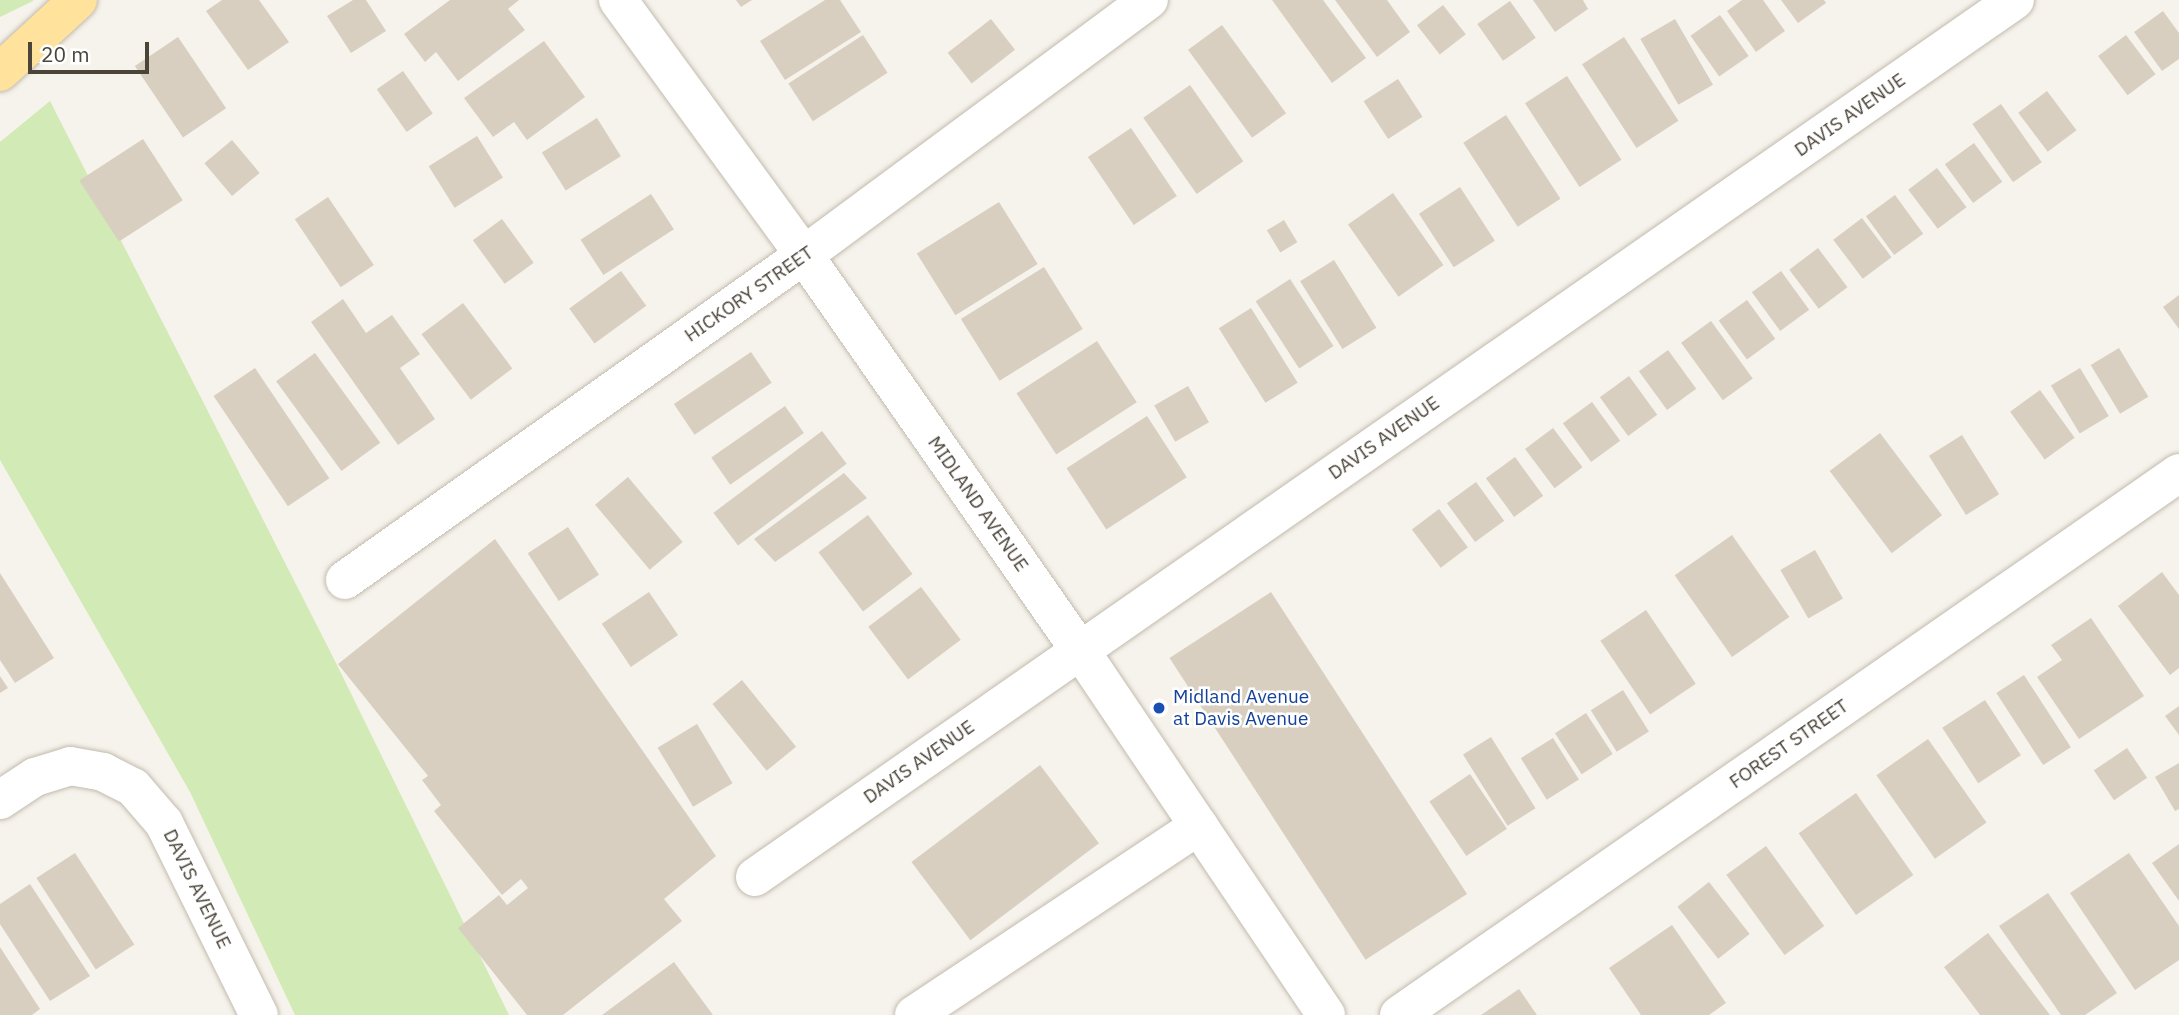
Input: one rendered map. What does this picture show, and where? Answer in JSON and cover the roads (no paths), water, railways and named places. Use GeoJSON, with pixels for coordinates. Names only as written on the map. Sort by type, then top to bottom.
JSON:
{"type":"FeatureCollection","features":[{"type":"Feature","properties":{"kind":"main road"},"geometry":{"type":"LineString","coordinates":[[7,66],[78,0]]}},
{"type":"Feature","properties":{"kind":"street","name":"MIDLAND AVENUE"},"geometry":{"type":"LineString","coordinates":[[618,0],[804,256],[1080,649],[1326,1015]]}},
{"type":"Feature","properties":{"kind":"street","name":"HICKORY STREET"},"geometry":{"type":"LineString","coordinates":[[345,580],[804,256],[1149,0]]}},
{"type":"Feature","properties":{"kind":"street","name":"DAVIS AVENUE"},"geometry":{"type":"LineString","coordinates":[[755,877],[2015,0]]}},
{"type":"Feature","properties":{"kind":"street","name":"FOREST STREET"},"geometry":{"type":"LineString","coordinates":[[1399,1015],[2179,473]]}},
{"type":"Feature","properties":{"kind":"street","name":"DAVIS AVENUE"},"geometry":{"type":"LineString","coordinates":[[0,800],[35,778],[70,766],[103,772],[133,787],[164,823],[259,1015]]}},
{"type":"Feature","properties":{"kind":"street"},"geometry":{"type":"LineString","coordinates":[[915,1015],[1199,826]]}},
{"type":"Feature","properties":{"kind":"place","name":"Midland Avenue at Davis Avenue"},"geometry":{"type":"Point","coordinates":[1159,708]}}]}
